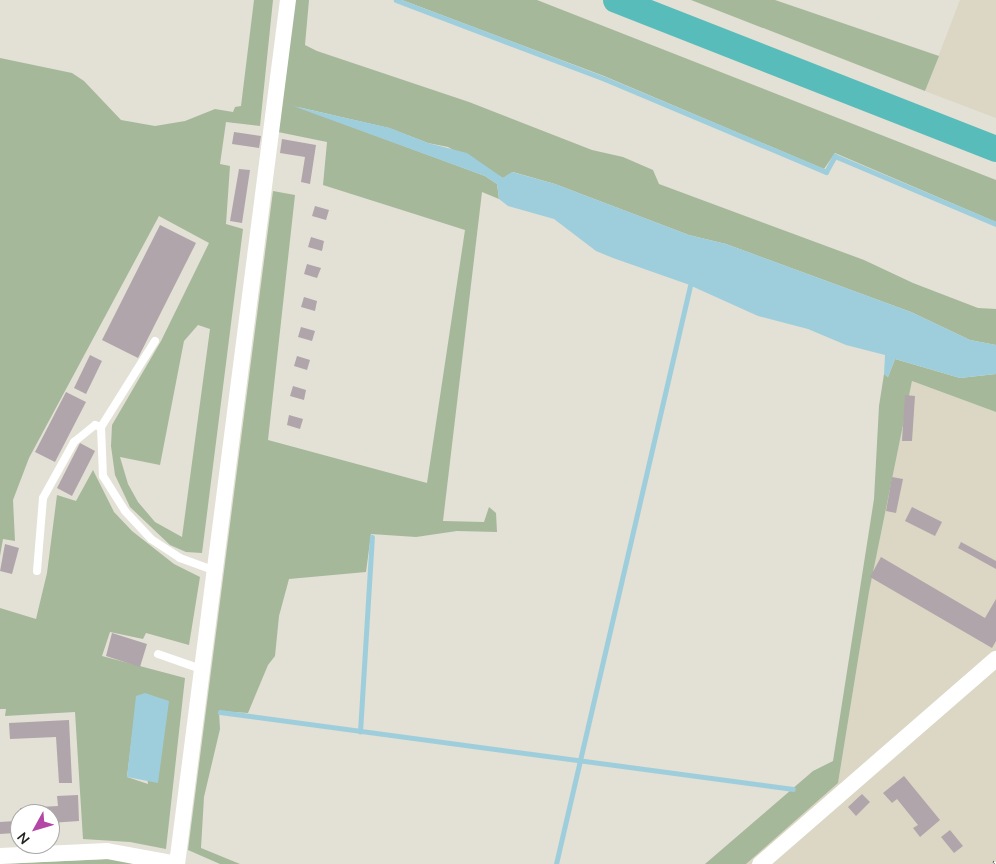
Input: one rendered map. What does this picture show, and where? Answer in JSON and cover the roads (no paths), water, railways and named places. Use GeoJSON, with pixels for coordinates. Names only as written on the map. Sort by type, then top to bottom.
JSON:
{"type":"FeatureCollection","features":[{"type":"Feature","properties":{"kind":"highway"},"geometry":{"type":"LineString","coordinates":[[616,0],[996,149]]}},
{"type":"Feature","properties":{"kind":"street"},"geometry":{"type":"LineString","coordinates":[[0,856],[106,851],[177,864],[213,570],[288,0]]}},
{"type":"Feature","properties":{"kind":"street"},"geometry":{"type":"LineString","coordinates":[[760,864],[996,659]]}},
{"type":"Feature","properties":{"kind":"lane"},"geometry":{"type":"LineString","coordinates":[[155,341],[101,427],[102,476],[116,500],[165,549],[213,570]]}},
{"type":"Feature","properties":{"kind":"lane"},"geometry":{"type":"LineString","coordinates":[[37,571],[43,498],[74,442],[95,425],[101,427]]}},
{"type":"Feature","properties":{"kind":"lane"},"geometry":{"type":"LineString","coordinates":[[158,654],[201,669]]}},
{"type":"Feature","properties":{"kind":"water"},"geometry":{"type":"Polygon","coordinates":[[[293,106],[390,128],[428,143],[467,153],[503,178],[512,172],[555,184],[689,235],[726,244],[911,312],[970,340],[996,345],[996,374],[960,378],[895,359],[888,377],[884,374],[885,355],[846,345],[808,329],[758,316],[687,284],[596,251],[554,219],[508,206],[499,199],[497,184],[485,176],[293,106]]]}},
{"type":"Feature","properties":{"kind":"water"},"geometry":{"type":"Polygon","coordinates":[[[145,693],[169,701],[158,783],[127,777],[136,696],[145,693]]]}},
{"type":"Feature","properties":{"kind":"waterway"},"geometry":{"type":"LineString","coordinates":[[396,0],[605,79],[826,172],[835,156],[996,224]]}},
{"type":"Feature","properties":{"kind":"waterway"},"geometry":{"type":"LineString","coordinates":[[556,864],[690,286]]}},
{"type":"Feature","properties":{"kind":"waterway"},"geometry":{"type":"LineString","coordinates":[[360,732],[372,537]]}},
{"type":"Feature","properties":{"kind":"waterway"},"geometry":{"type":"LineString","coordinates":[[220,712],[793,789]]}}]}
